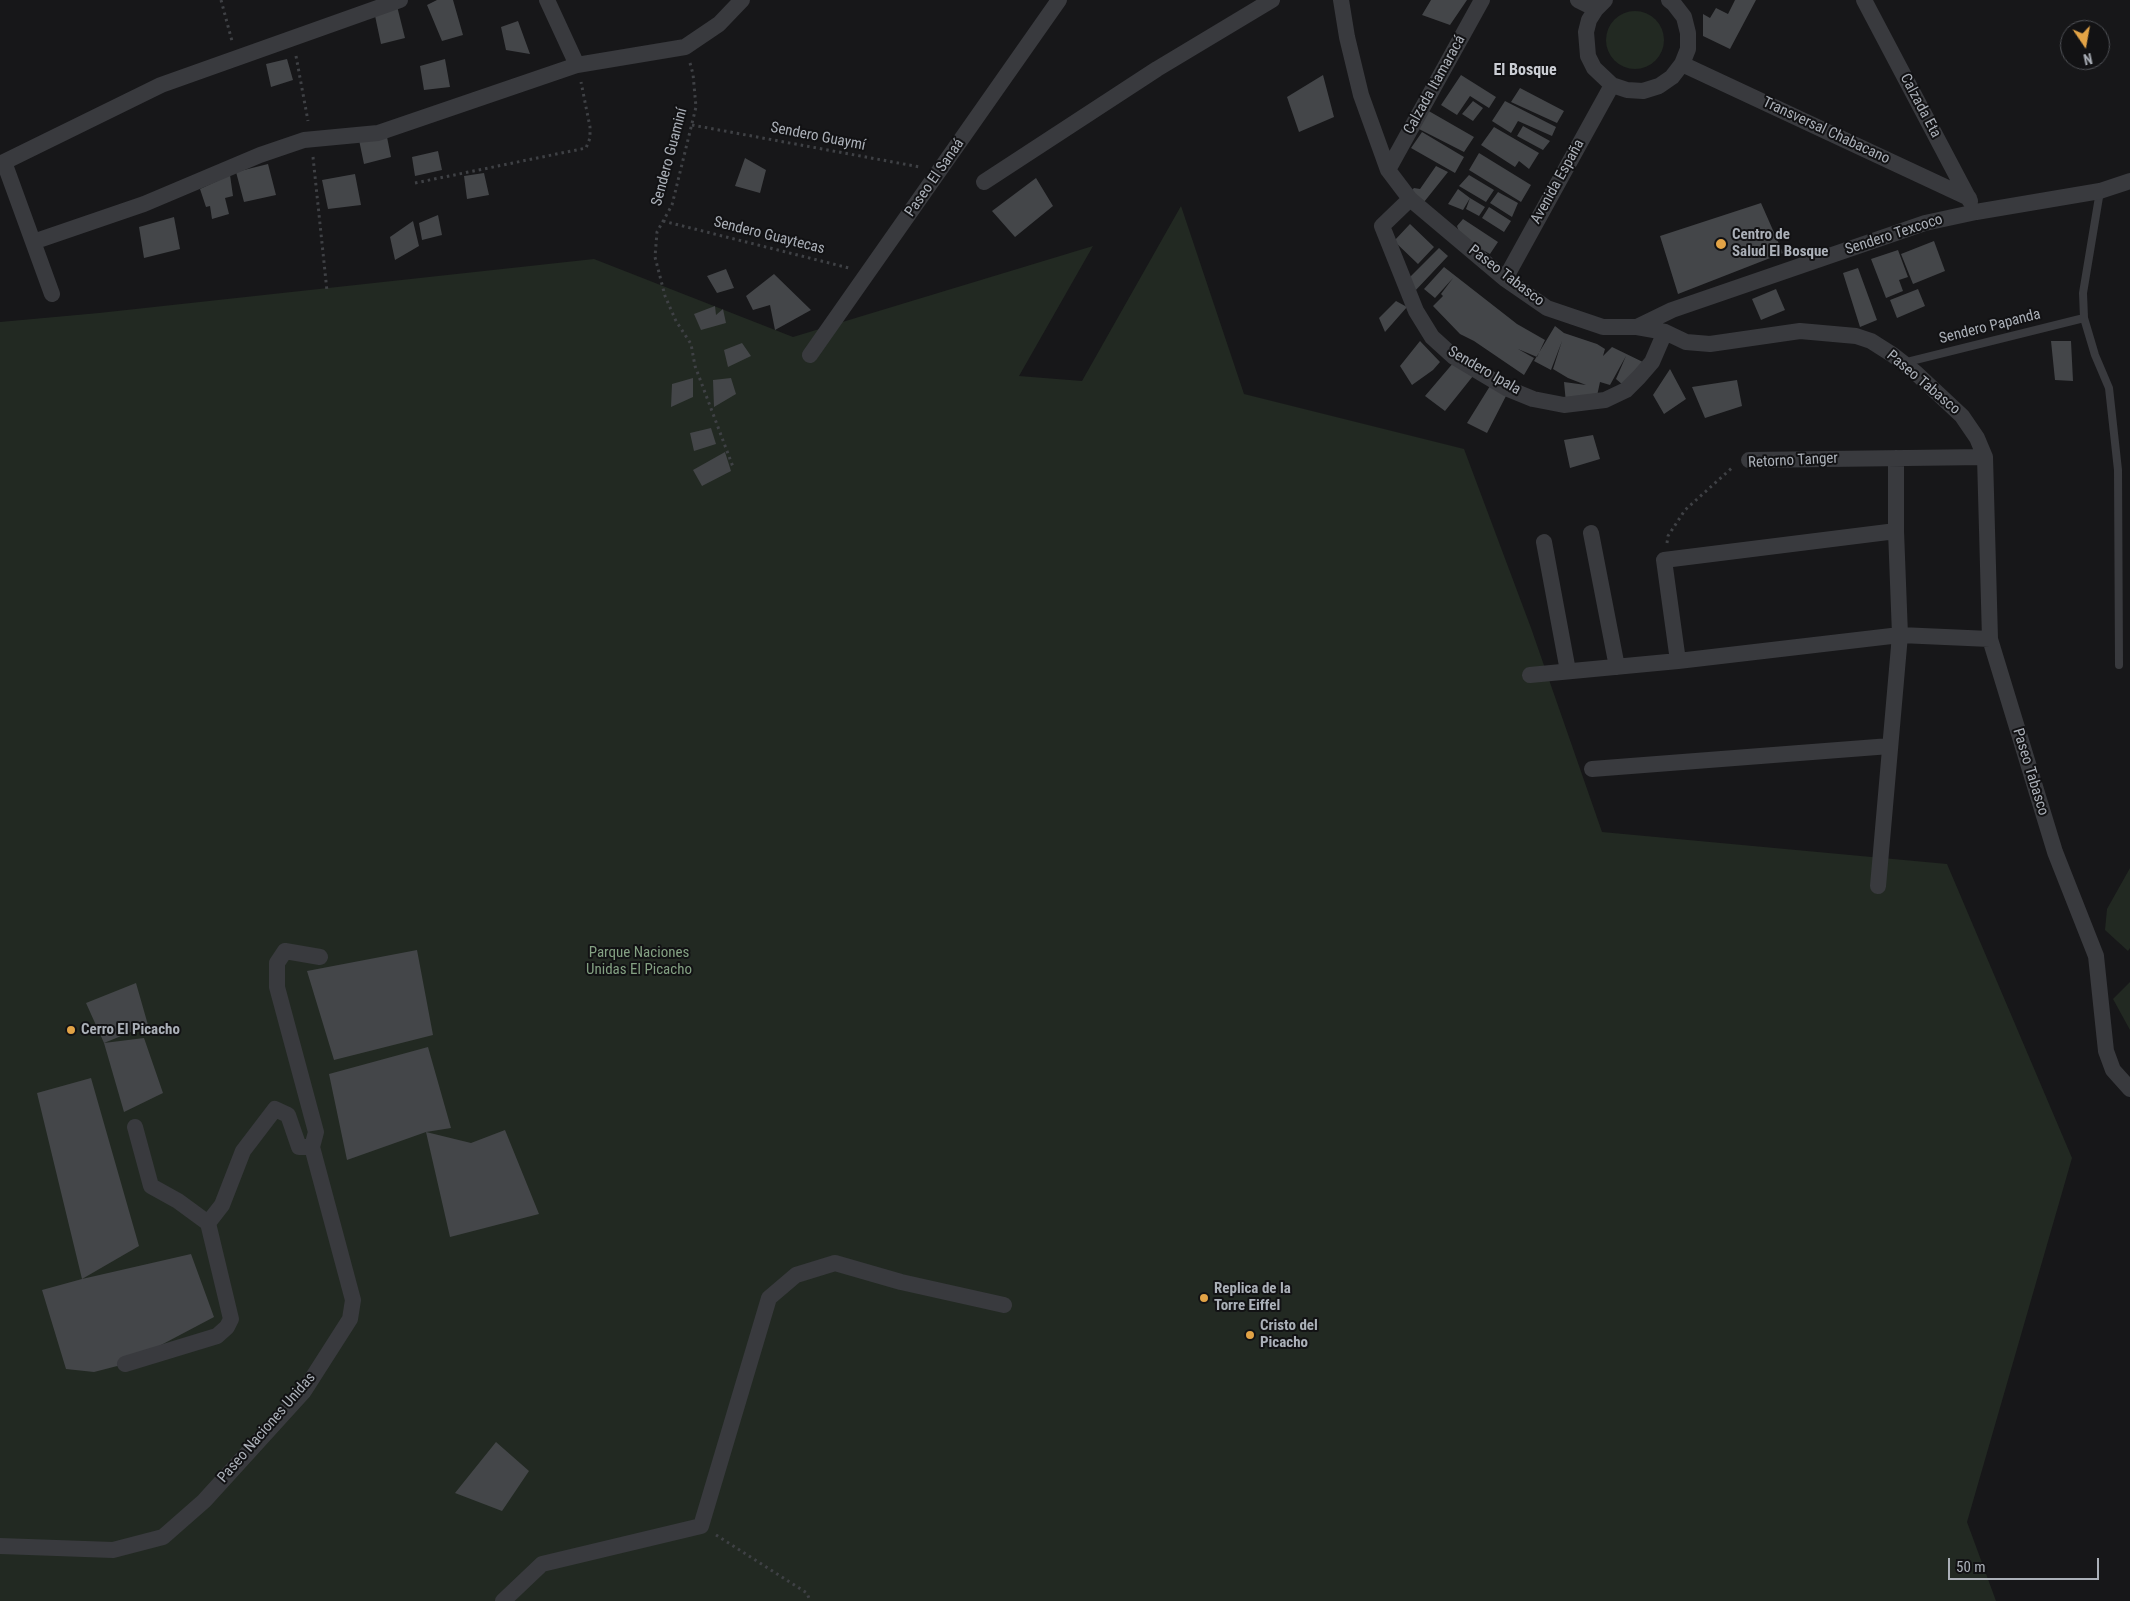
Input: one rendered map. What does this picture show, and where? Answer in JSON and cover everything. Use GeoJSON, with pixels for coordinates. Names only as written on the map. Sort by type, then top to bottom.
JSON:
{"type":"FeatureCollection","features":[{"type":"Feature","properties":{"kind":"street"},"geometry":{"type":"LineString","coordinates":[[52,294],[34,242],[2,163],[161,86],[400,0]]}},
{"type":"Feature","properties":{"kind":"street"},"geometry":{"type":"LineString","coordinates":[[547,0],[577,65]]}},
{"type":"Feature","properties":{"kind":"street"},"geometry":{"type":"LineString","coordinates":[[34,242],[144,204],[260,155],[304,140],[378,133],[577,65],[685,47],[719,24],[742,0]]}},
{"type":"Feature","properties":{"kind":"street","name":"Paseo El Sanaá"},"geometry":{"type":"LineString","coordinates":[[810,356],[1059,0]]}},
{"type":"Feature","properties":{"kind":"street"},"geometry":{"type":"LineString","coordinates":[[984,182],[1157,69],[1272,0]]}},
{"type":"Feature","properties":{"kind":"street","name":"Paseo Tabasco"},"geometry":{"type":"LineString","coordinates":[[1341,0],[1347,37],[1361,95],[1388,170],[1410,199],[1505,279],[1547,308],[1603,327],[1637,327],[1665,332],[1686,342],[1710,344],[1800,331],[1856,336],[1871,341],[1903,363],[1962,416],[1977,438],[1985,457],[1990,640],[2055,852],[2096,956],[2106,1051],[2112,1070],[2130,1089]]}},
{"type":"Feature","properties":{"kind":"street","name":"Calzada Itamaracá"},"geometry":{"type":"LineString","coordinates":[[1388,170],[1482,0]]}},
{"type":"Feature","properties":{"kind":"street"},"geometry":{"type":"LineString","coordinates":[[1578,0],[1600,4],[1590,20],[1586,32],[1586,44],[1594,68],[1612,85],[1627,90],[1643,91],[1659,86],[1672,77],[1682,64],[1688,49],[1688,33],[1684,17],[1669,0]]}},
{"type":"Feature","properties":{"kind":"street","name":"Calzada Eta"},"geometry":{"type":"LineString","coordinates":[[1864,0],[1972,205]]}},
{"type":"Feature","properties":{"kind":"street","name":"Transversal Chabacano"},"geometry":{"type":"LineString","coordinates":[[1682,64],[1972,205]]}},
{"type":"Feature","properties":{"kind":"street","name":"Avenida España"},"geometry":{"type":"LineString","coordinates":[[1505,279],[1612,85]]}},
{"type":"Feature","properties":{"kind":"street","name":"Sendero Texcoco"},"geometry":{"type":"LineString","coordinates":[[1637,327],[1672,310],[1972,205],[2100,191],[2130,181]]}},
{"type":"Feature","properties":{"kind":"street","name":"Sendero Ipala"},"geometry":{"type":"LineString","coordinates":[[1410,199],[1382,226],[1416,311],[1432,337],[1454,357],[1506,388],[1533,399],[1564,405],[1605,400],[1626,390],[1639,377],[1652,362],[1665,332]]}},
{"type":"Feature","properties":{"kind":"street","name":"Retorno Tanger"},"geometry":{"type":"LineString","coordinates":[[1750,460],[1985,457]]}},
{"type":"Feature","properties":{"kind":"street"},"geometry":{"type":"LineString","coordinates":[[1878,886],[1900,635],[1896,531],[1896,458]]}},
{"type":"Feature","properties":{"kind":"street"},"geometry":{"type":"LineString","coordinates":[[1678,661],[1664,560],[1896,531]]}},
{"type":"Feature","properties":{"kind":"street"},"geometry":{"type":"LineString","coordinates":[[1591,534],[1617,666]]}},
{"type":"Feature","properties":{"kind":"street"},"geometry":{"type":"LineString","coordinates":[[1544,542],[1568,671]]}},
{"type":"Feature","properties":{"kind":"street"},"geometry":{"type":"LineString","coordinates":[[1530,675],[1678,661],[1900,635],[1990,640]]}},
{"type":"Feature","properties":{"kind":"street"},"geometry":{"type":"LineString","coordinates":[[1592,769],[1890,746]]}},
{"type":"Feature","properties":{"kind":"street","name":"Paseo Naciones Unidas"},"geometry":{"type":"LineString","coordinates":[[0,1546],[113,1550],[163,1537],[204,1501],[304,1391],[350,1319],[353,1300],[312,1147],[316,1132],[277,987],[277,963],[284,952],[320,958]]}},
{"type":"Feature","properties":{"kind":"street"},"geometry":{"type":"LineString","coordinates":[[208,1223],[222,1206],[243,1152],[275,1110],[288,1115],[299,1148],[312,1147]]}},
{"type":"Feature","properties":{"kind":"street"},"geometry":{"type":"LineString","coordinates":[[125,1364],[217,1336],[227,1327],[231,1319],[208,1223],[178,1201],[151,1186],[135,1127]]}},
{"type":"Feature","properties":{"kind":"street"},"geometry":{"type":"LineString","coordinates":[[503,1601],[542,1564],[700,1526],[769,1298],[796,1275],[835,1263],[901,1282],[1004,1305]]}},
{"type":"Feature","properties":{"kind":"lane"},"geometry":{"type":"LineString","coordinates":[[2100,191],[2083,293],[2084,318],[2095,355],[2109,388],[2118,470],[2118,665]]}},
{"type":"Feature","properties":{"kind":"lane","name":"Sendero Papanda"},"geometry":{"type":"LineString","coordinates":[[1903,363],[2084,318]]}},
{"type":"Feature","properties":{"kind":"path"},"geometry":{"type":"LineString","coordinates":[[221,0],[236,59]]}},
{"type":"Feature","properties":{"kind":"path"},"geometry":{"type":"LineString","coordinates":[[292,38],[311,139],[327,291]]}},
{"type":"Feature","properties":{"kind":"path","name":"Sendero Guaminí"},"geometry":{"type":"LineString","coordinates":[[685,47],[694,74],[696,107],[672,205],[657,232],[655,257],[659,276],[676,320],[691,344],[695,366],[733,467]]}},
{"type":"Feature","properties":{"kind":"path"},"geometry":{"type":"LineString","coordinates":[[415,183],[586,148],[590,138],[590,127],[577,65]]}},
{"type":"Feature","properties":{"kind":"path","name":"Sendero Guaymí"},"geometry":{"type":"LineString","coordinates":[[692,125],[940,171]]}},
{"type":"Feature","properties":{"kind":"path","name":"Sendero Guaytecas"},"geometry":{"type":"LineString","coordinates":[[664,221],[868,273]]}},
{"type":"Feature","properties":{"kind":"path","name":"Retorno Tanger"},"geometry":{"type":"LineString","coordinates":[[1664,560],[1668,536],[1685,510],[1731,467],[1750,460]]}},
{"type":"Feature","properties":{"kind":"path"},"geometry":{"type":"LineString","coordinates":[[700,1526],[807,1593],[810,1601]]}},
{"type":"Feature","properties":{"kind":"green space"},"geometry":{"type":"Polygon","coordinates":[[[1629,11],[1641,11],[1651,15],[1660,24],[1664,46],[1656,61],[1641,69],[1629,69],[1619,65],[1610,56],[1606,46],[1606,34],[1610,24],[1619,15],[1629,11]]]}},
{"type":"Feature","properties":{"kind":"green space","name":"Parque Naciones Unidas El Picacho"},"geometry":{"type":"Polygon","coordinates":[[[1181,206],[1244,394],[1464,449],[1531,628],[1602,832],[1947,864],[2072,1158],[1967,1522],[1996,1601],[0,1601],[0,322],[594,259],[793,337],[1093,246],[1019,376],[1082,381],[1181,206]]]}},
{"type":"Feature","properties":{"kind":"green space"},"geometry":{"type":"Polygon","coordinates":[[[2130,868],[2130,948],[2128,951],[2105,930],[2107,909],[2130,868]]]}},
{"type":"Feature","properties":{"kind":"green space"},"geometry":{"type":"Polygon","coordinates":[[[2130,982],[2130,1030],[2113,999],[2130,982]]]}},
{"type":"Feature","properties":{"kind":"building"},"geometry":{"type":"Polygon","coordinates":[[[437,0],[453,0],[463,35],[442,41],[427,5],[437,0]]]}},
{"type":"Feature","properties":{"kind":"building"},"geometry":{"type":"Polygon","coordinates":[[[1431,0],[1467,0],[1450,25],[1422,15],[1431,0]]]}},
{"type":"Feature","properties":{"kind":"building"},"geometry":{"type":"Polygon","coordinates":[[[1735,0],[1756,0],[1730,49],[1703,36],[1703,14],[1710,18],[1716,8],[1728,14],[1735,0]]]}},
{"type":"Feature","properties":{"kind":"building"},"geometry":{"type":"Polygon","coordinates":[[[396,2],[405,38],[381,44],[374,11],[396,2]]]}},
{"type":"Feature","properties":{"kind":"building"},"geometry":{"type":"Polygon","coordinates":[[[518,21],[530,54],[506,50],[501,27],[518,21]]]}},
{"type":"Feature","properties":{"kind":"building"},"geometry":{"type":"Polygon","coordinates":[[[287,59],[293,80],[271,87],[266,64],[287,59]]]}},
{"type":"Feature","properties":{"kind":"building"},"geometry":{"type":"Polygon","coordinates":[[[445,59],[450,87],[424,90],[420,66],[445,59]]]}},
{"type":"Feature","properties":{"kind":"building"},"geometry":{"type":"Polygon","coordinates":[[[1323,75],[1334,117],[1299,132],[1287,97],[1323,75]]]}},
{"type":"Feature","properties":{"kind":"building"},"geometry":{"type":"Polygon","coordinates":[[[1461,75],[1496,97],[1489,108],[1470,96],[1457,115],[1441,105],[1461,75]]]}},
{"type":"Feature","properties":{"kind":"building"},"geometry":{"type":"Polygon","coordinates":[[[1520,88],[1564,111],[1557,123],[1511,102],[1520,88]]]}},
{"type":"Feature","properties":{"kind":"building"},"geometry":{"type":"Polygon","coordinates":[[[1473,101],[1483,108],[1473,121],[1462,114],[1473,101]]]}},
{"type":"Feature","properties":{"kind":"building"},"geometry":{"type":"Polygon","coordinates":[[[1505,101],[1556,127],[1552,136],[1518,121],[1511,133],[1492,121],[1505,101]]]}},
{"type":"Feature","properties":{"kind":"building"},"geometry":{"type":"Polygon","coordinates":[[[1427,110],[1474,137],[1464,152],[1417,128],[1427,110]]]}},
{"type":"Feature","properties":{"kind":"building"},"geometry":{"type":"Polygon","coordinates":[[[1523,126],[1550,141],[1543,150],[1517,136],[1523,126]]]}},
{"type":"Feature","properties":{"kind":"building"},"geometry":{"type":"Polygon","coordinates":[[[1494,127],[1539,153],[1529,169],[1519,161],[1515,167],[1481,145],[1494,127]]]}},
{"type":"Feature","properties":{"kind":"building"},"geometry":{"type":"Polygon","coordinates":[[[386,132],[391,157],[364,164],[359,140],[386,132]]]}},
{"type":"Feature","properties":{"kind":"building"},"geometry":{"type":"Polygon","coordinates":[[[1422,132],[1464,157],[1455,173],[1411,148],[1422,132]]]}},
{"type":"Feature","properties":{"kind":"building"},"geometry":{"type":"Polygon","coordinates":[[[438,151],[442,170],[415,176],[412,157],[438,151]]]}},
{"type":"Feature","properties":{"kind":"building"},"geometry":{"type":"Polygon","coordinates":[[[1479,153],[1531,185],[1521,202],[1469,170],[1479,153]]]}},
{"type":"Feature","properties":{"kind":"building"},"geometry":{"type":"Polygon","coordinates":[[[745,158],[766,170],[760,193],[735,186],[745,158]]]}},
{"type":"Feature","properties":{"kind":"building"},"geometry":{"type":"Polygon","coordinates":[[[268,164],[276,195],[244,202],[236,172],[268,164]]]}},
{"type":"Feature","properties":{"kind":"building"},"geometry":{"type":"Polygon","coordinates":[[[1436,166],[1448,172],[1424,202],[1410,192],[1414,188],[1420,189],[1436,166]]]}},
{"type":"Feature","properties":{"kind":"building"},"geometry":{"type":"Polygon","coordinates":[[[484,173],[489,195],[467,199],[464,176],[484,173]]]}},
{"type":"Feature","properties":{"kind":"building"},"geometry":{"type":"Polygon","coordinates":[[[355,174],[361,205],[328,209],[322,180],[355,174]]]}},
{"type":"Feature","properties":{"kind":"building"},"geometry":{"type":"Polygon","coordinates":[[[230,175],[233,196],[225,198],[229,214],[212,219],[210,206],[206,207],[200,189],[230,175]]]}},
{"type":"Feature","properties":{"kind":"building"},"geometry":{"type":"Polygon","coordinates":[[[1469,175],[1494,190],[1486,202],[1459,186],[1469,175]]]}},
{"type":"Feature","properties":{"kind":"building"},"geometry":{"type":"Polygon","coordinates":[[[1036,178],[1053,206],[1015,237],[992,211],[1036,178]]]}},
{"type":"Feature","properties":{"kind":"building"},"geometry":{"type":"Polygon","coordinates":[[[1458,189],[1470,198],[1463,210],[1448,204],[1458,189]]]}},
{"type":"Feature","properties":{"kind":"building"},"geometry":{"type":"Polygon","coordinates":[[[1498,192],[1518,203],[1512,217],[1490,203],[1498,192]]]}},
{"type":"Feature","properties":{"kind":"building"},"geometry":{"type":"Polygon","coordinates":[[[1470,198],[1485,207],[1479,216],[1466,209],[1470,198]]]}},
{"type":"Feature","properties":{"kind":"building","name":"Centro de Salud El Bosque"},"geometry":{"type":"Polygon","coordinates":[[[1761,203],[1783,253],[1678,294],[1660,236],[1761,203]]]}},
{"type":"Feature","properties":{"kind":"building"},"geometry":{"type":"Polygon","coordinates":[[[1489,207],[1511,221],[1504,232],[1482,218],[1489,207]]]}},
{"type":"Feature","properties":{"kind":"building"},"geometry":{"type":"Polygon","coordinates":[[[438,215],[442,235],[422,240],[419,223],[438,215]]]}},
{"type":"Feature","properties":{"kind":"building"},"geometry":{"type":"Polygon","coordinates":[[[174,217],[180,249],[144,258],[139,227],[174,217]]]}},
{"type":"Feature","properties":{"kind":"building"},"geometry":{"type":"Polygon","coordinates":[[[1463,219],[1498,242],[1490,254],[1461,238],[1457,226],[1463,219]]]}},
{"type":"Feature","properties":{"kind":"building"},"geometry":{"type":"Polygon","coordinates":[[[413,221],[419,246],[395,260],[390,237],[413,221]]]}},
{"type":"Feature","properties":{"kind":"building"},"geometry":{"type":"Polygon","coordinates":[[[1410,224],[1434,247],[1418,264],[1394,241],[1410,224]]]}},
{"type":"Feature","properties":{"kind":"building"},"geometry":{"type":"Polygon","coordinates":[[[1934,241],[1945,271],[1913,284],[1901,254],[1934,241]]]}},
{"type":"Feature","properties":{"kind":"building"},"geometry":{"type":"Polygon","coordinates":[[[1439,248],[1448,256],[1414,292],[1407,280],[1439,248]]]}},
{"type":"Feature","properties":{"kind":"building"},"geometry":{"type":"Polygon","coordinates":[[[1898,250],[1908,277],[1899,280],[1903,291],[1886,298],[1871,259],[1898,250]]]}},
{"type":"Feature","properties":{"kind":"building"},"geometry":{"type":"Polygon","coordinates":[[[1444,267],[1517,324],[1545,340],[1537,357],[1518,349],[1534,358],[1524,375],[1474,341],[1460,334],[1433,306],[1443,296],[1441,294],[1453,278],[1435,298],[1424,289],[1444,267]]]}},
{"type":"Feature","properties":{"kind":"building"},"geometry":{"type":"Polygon","coordinates":[[[1858,268],[1877,320],[1860,327],[1843,273],[1858,268]]]}},
{"type":"Feature","properties":{"kind":"building"},"geometry":{"type":"Polygon","coordinates":[[[726,269],[734,288],[717,293],[707,276],[726,269]]]}},
{"type":"Feature","properties":{"kind":"building"},"geometry":{"type":"Polygon","coordinates":[[[774,274],[811,310],[775,330],[770,305],[753,310],[746,296],[774,274]]]}},
{"type":"Feature","properties":{"kind":"building"},"geometry":{"type":"Polygon","coordinates":[[[1776,289],[1785,310],[1761,320],[1752,299],[1776,289]]]}},
{"type":"Feature","properties":{"kind":"building"},"geometry":{"type":"Polygon","coordinates":[[[1918,289],[1925,306],[1897,318],[1890,300],[1918,289]]]}},
{"type":"Feature","properties":{"kind":"building"},"geometry":{"type":"Polygon","coordinates":[[[1396,301],[1407,307],[1385,332],[1379,318],[1396,301]]]}},
{"type":"Feature","properties":{"kind":"building"},"geometry":{"type":"Polygon","coordinates":[[[715,306],[716,315],[723,309],[726,323],[701,330],[694,314],[715,306]]]}},
{"type":"Feature","properties":{"kind":"building"},"geometry":{"type":"Polygon","coordinates":[[[1555,326],[1564,333],[1597,344],[1605,349],[1603,356],[1612,347],[1647,364],[1623,385],[1616,379],[1626,356],[1610,385],[1600,382],[1597,396],[1566,403],[1564,382],[1586,385],[1568,378],[1553,369],[1562,341],[1551,370],[1534,361],[1555,326]]]}},
{"type":"Feature","properties":{"kind":"building"},"geometry":{"type":"Polygon","coordinates":[[[1420,341],[1440,362],[1433,370],[1412,385],[1400,366],[1420,341]]]}},
{"type":"Feature","properties":{"kind":"building"},"geometry":{"type":"Polygon","coordinates":[[[2051,341],[2071,341],[2073,381],[2055,380],[2051,341]]]}},
{"type":"Feature","properties":{"kind":"building"},"geometry":{"type":"Polygon","coordinates":[[[742,343],[751,356],[728,367],[724,350],[742,343]]]}},
{"type":"Feature","properties":{"kind":"building"},"geometry":{"type":"Polygon","coordinates":[[[1454,362],[1473,376],[1445,411],[1425,396],[1454,362]]]}},
{"type":"Feature","properties":{"kind":"building"},"geometry":{"type":"Polygon","coordinates":[[[1670,369],[1686,399],[1664,414],[1653,395],[1670,369]]]}},
{"type":"Feature","properties":{"kind":"building"},"geometry":{"type":"Polygon","coordinates":[[[693,378],[693,397],[671,407],[672,384],[693,378]]]}},
{"type":"Feature","properties":{"kind":"building"},"geometry":{"type":"Polygon","coordinates":[[[731,378],[736,394],[714,407],[713,380],[731,378]]]}},
{"type":"Feature","properties":{"kind":"building"},"geometry":{"type":"Polygon","coordinates":[[[1737,380],[1742,406],[1705,418],[1692,387],[1737,380]]]}},
{"type":"Feature","properties":{"kind":"building"},"geometry":{"type":"Polygon","coordinates":[[[1490,386],[1506,396],[1487,433],[1467,423],[1490,386]]]}},
{"type":"Feature","properties":{"kind":"building"},"geometry":{"type":"Polygon","coordinates":[[[711,428],[716,444],[694,451],[690,433],[711,428]]]}},
{"type":"Feature","properties":{"kind":"building"},"geometry":{"type":"Polygon","coordinates":[[[1593,435],[1600,459],[1570,468],[1564,440],[1593,435]]]}},
{"type":"Feature","properties":{"kind":"building"},"geometry":{"type":"Polygon","coordinates":[[[725,452],[731,471],[702,486],[693,470],[725,452]]]}},
{"type":"Feature","properties":{"kind":"building"},"geometry":{"type":"Polygon","coordinates":[[[417,950],[433,1035],[334,1060],[307,971],[417,950]]]}},
{"type":"Feature","properties":{"kind":"building"},"geometry":{"type":"Polygon","coordinates":[[[136,983],[148,1025],[104,1043],[86,1003],[136,983]]]}},
{"type":"Feature","properties":{"kind":"building"},"geometry":{"type":"Polygon","coordinates":[[[144,1038],[163,1093],[124,1112],[104,1043],[144,1038]]]}},
{"type":"Feature","properties":{"kind":"building"},"geometry":{"type":"Polygon","coordinates":[[[428,1047],[451,1128],[426,1132],[347,1160],[329,1074],[428,1047]]]}},
{"type":"Feature","properties":{"kind":"building"},"geometry":{"type":"Polygon","coordinates":[[[91,1078],[139,1246],[82,1279],[37,1093],[91,1078]]]}},
{"type":"Feature","properties":{"kind":"building"},"geometry":{"type":"Polygon","coordinates":[[[505,1130],[539,1214],[450,1237],[426,1132],[471,1143],[505,1130]]]}},
{"type":"Feature","properties":{"kind":"building"},"geometry":{"type":"Polygon","coordinates":[[[191,1254],[214,1317],[125,1364],[94,1372],[66,1369],[42,1290],[191,1254]]]}},
{"type":"Feature","properties":{"kind":"building"},"geometry":{"type":"Polygon","coordinates":[[[496,1442],[529,1471],[502,1511],[455,1493],[496,1442]]]}},
{"type":"Feature","properties":{"kind":"place","name":"Centro de Salud El Bosque"},"geometry":{"type":"Point","coordinates":[1721,244]}},
{"type":"Feature","properties":{"kind":"place","name":"Cerro El Picacho"},"geometry":{"type":"Point","coordinates":[71,1030]}},
{"type":"Feature","properties":{"kind":"place","name":"Replica de la Torre Eiffel"},"geometry":{"type":"Point","coordinates":[1204,1298]}},
{"type":"Feature","properties":{"kind":"place","name":"Cristo del Picacho"},"geometry":{"type":"Point","coordinates":[1250,1335]}},
{"type":"Feature","properties":{"kind":"district","name":"El Bosque"},"geometry":{"type":"Point","coordinates":[1525,71]}}]}
